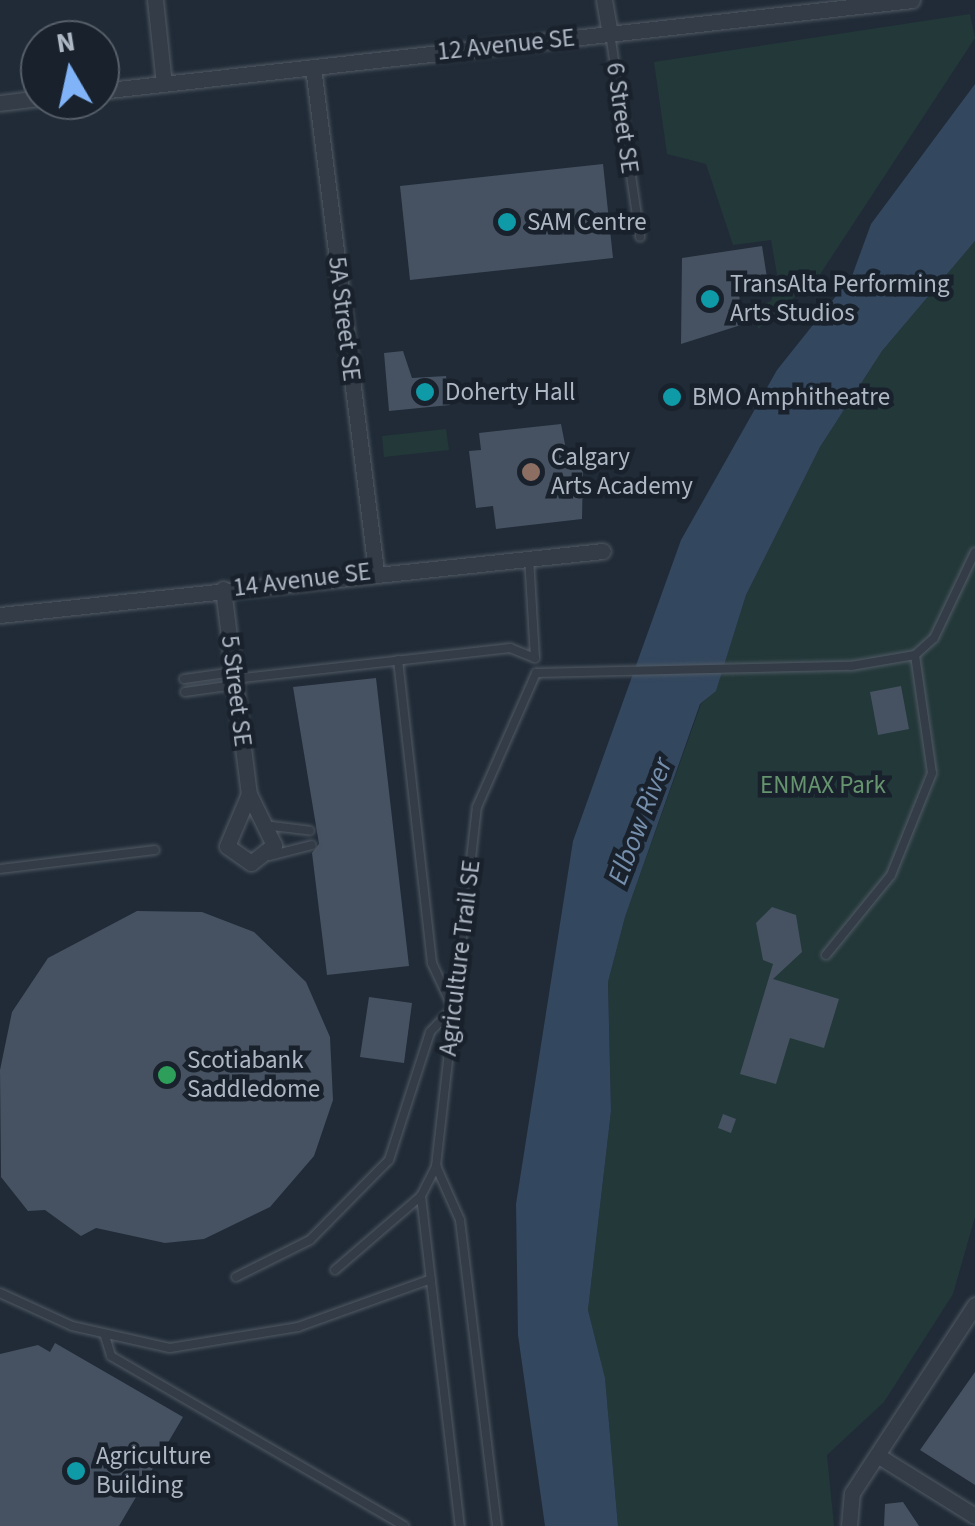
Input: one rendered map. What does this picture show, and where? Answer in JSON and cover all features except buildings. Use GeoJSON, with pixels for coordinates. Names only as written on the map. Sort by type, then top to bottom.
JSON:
{"type":"FeatureCollection","features":[{"type":"Feature","properties":{"kind":"street"},"geometry":{"type":"LineString","coordinates":[[155,0],[164,84]]}},
{"type":"Feature","properties":{"kind":"street","name":"6 Street SE"},"geometry":{"type":"LineString","coordinates":[[604,0],[610,33]]}},
{"type":"Feature","properties":{"kind":"street","name":"12 Avenue SE"},"geometry":{"type":"LineString","coordinates":[[120,89],[912,0]]}},
{"type":"Feature","properties":{"kind":"street","name":"5A Street SE"},"geometry":{"type":"LineString","coordinates":[[314,67],[376,571]]}},
{"type":"Feature","properties":{"kind":"street","name":"14 Avenue SE"},"geometry":{"type":"LineString","coordinates":[[0,614],[528,553],[603,551]]}},
{"type":"Feature","properties":{"kind":"street","name":"5 Street SE"},"geometry":{"type":"LineString","coordinates":[[223,589],[249,794],[272,826]]}},
{"type":"Feature","properties":{"kind":"street"},"geometry":{"type":"LineString","coordinates":[[249,794],[226,846],[237,859],[265,857],[272,826]]}},
{"type":"Feature","properties":{"kind":"street"},"geometry":{"type":"LineString","coordinates":[[849,1526],[847,1502],[975,1304]]}},
{"type":"Feature","properties":{"kind":"street"},"geometry":{"type":"LineString","coordinates":[[877,1455],[975,1516]]}},
{"type":"Feature","properties":{"kind":"lane","name":"6 Street SE"},"geometry":{"type":"LineString","coordinates":[[610,33],[640,237]]}},
{"type":"Feature","properties":{"kind":"lane"},"geometry":{"type":"LineString","coordinates":[[528,553],[536,673],[592,674],[748,668],[914,654],[934,638],[975,552]]}},
{"type":"Feature","properties":{"kind":"lane"},"geometry":{"type":"LineString","coordinates":[[184,679],[234,679],[510,648],[535,658]]}},
{"type":"Feature","properties":{"kind":"lane"},"geometry":{"type":"LineString","coordinates":[[826,955],[891,875],[932,774],[914,654]]}},
{"type":"Feature","properties":{"kind":"lane"},"geometry":{"type":"LineString","coordinates":[[236,1277],[310,1240],[388,1160],[430,1032],[453,1008],[432,963],[398,660]]}},
{"type":"Feature","properties":{"kind":"lane","name":"Agriculture Trail SE"},"geometry":{"type":"LineString","coordinates":[[335,1270],[422,1196],[436,1166],[478,807],[536,673]]}},
{"type":"Feature","properties":{"kind":"lane"},"geometry":{"type":"LineString","coordinates":[[185,692],[234,679]]}},
{"type":"Feature","properties":{"kind":"lane"},"geometry":{"type":"LineString","coordinates":[[272,826],[310,831]]}},
{"type":"Feature","properties":{"kind":"lane"},"geometry":{"type":"LineString","coordinates":[[265,857],[312,844]]}},
{"type":"Feature","properties":{"kind":"lane"},"geometry":{"type":"LineString","coordinates":[[0,869],[155,850]]}},
{"type":"Feature","properties":{"kind":"lane"},"geometry":{"type":"LineString","coordinates":[[436,1166],[460,1220],[497,1526]]}},
{"type":"Feature","properties":{"kind":"lane"},"geometry":{"type":"LineString","coordinates":[[422,1196],[460,1526]]}},
{"type":"Feature","properties":{"kind":"lane"},"geometry":{"type":"LineString","coordinates":[[0,1293],[105,1336],[170,1348],[277,1331],[431,1279]]}},
{"type":"Feature","properties":{"kind":"lane"},"geometry":{"type":"LineString","coordinates":[[105,1336],[110,1356],[404,1526]]}},
{"type":"Feature","properties":{"kind":"green space"},"geometry":{"type":"Polygon","coordinates":[[[970,14],[975,38],[819,276],[758,329],[756,308],[771,301],[778,280],[771,240],[733,245],[706,164],[667,154],[654,62],[970,14]]]}},
{"type":"Feature","properties":{"kind":"green space","name":"ENMAX Park"},"geometry":{"type":"Polygon","coordinates":[[[975,241],[975,1217],[953,1294],[884,1402],[827,1455],[834,1526],[618,1526],[605,1379],[588,1310],[611,1111],[608,982],[625,917],[701,704],[716,690],[746,595],[820,447],[882,351],[975,241]]]}},
{"type":"Feature","properties":{"kind":"green space"},"geometry":{"type":"Polygon","coordinates":[[[446,429],[449,450],[384,457],[382,436],[446,429]]]}},
{"type":"Feature","properties":{"kind":"water","name":"Elbow River"},"geometry":{"type":"Polygon","coordinates":[[[975,84],[975,241],[882,351],[820,447],[746,595],[716,691],[700,704],[625,917],[608,982],[611,1111],[588,1310],[605,1378],[618,1526],[545,1526],[518,1335],[516,1204],[573,841],[681,540],[777,370],[852,276],[871,224],[975,84]]]}},
{"type":"Feature","properties":{"kind":"place","name":"SAM Centre"},"geometry":{"type":"Point","coordinates":[507,222]}},
{"type":"Feature","properties":{"kind":"place","name":"TransAlta Performing Arts Studios"},"geometry":{"type":"Point","coordinates":[710,299]}},
{"type":"Feature","properties":{"kind":"place","name":"Doherty Hall"},"geometry":{"type":"Point","coordinates":[425,392]}},
{"type":"Feature","properties":{"kind":"place","name":"BMO Amphitheatre"},"geometry":{"type":"Point","coordinates":[672,397]}},
{"type":"Feature","properties":{"kind":"place","name":"Calgary Arts Academy"},"geometry":{"type":"Point","coordinates":[531,472]}},
{"type":"Feature","properties":{"kind":"place","name":"Scotiabank Saddledome"},"geometry":{"type":"Point","coordinates":[167,1075]}},
{"type":"Feature","properties":{"kind":"place","name":"Agriculture Building"},"geometry":{"type":"Point","coordinates":[76,1471]}}]}
